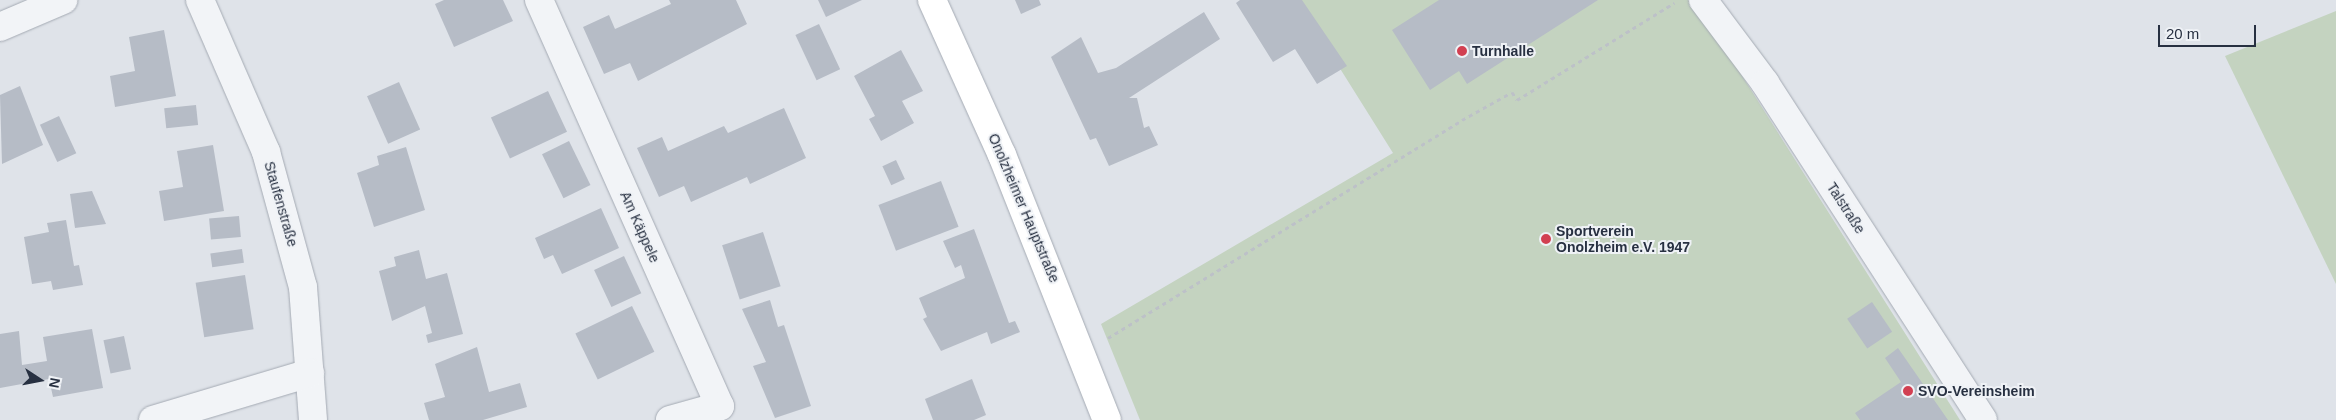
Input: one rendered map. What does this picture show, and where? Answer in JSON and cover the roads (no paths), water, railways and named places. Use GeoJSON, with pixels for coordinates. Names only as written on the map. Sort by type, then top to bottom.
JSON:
{"type":"FeatureCollection","features":[{"type":"Feature","properties":{"kind":"main road","name":"Onolzheimer Hauptstraße"},"geometry":{"type":"LineString","coordinates":[[932,0],[1084,353],[1107,420]]}},
{"type":"Feature","properties":{"kind":"street"},"geometry":{"type":"LineString","coordinates":[[0,27],[63,0]]}},
{"type":"Feature","properties":{"kind":"street","name":"Staufenstraße"},"geometry":{"type":"LineString","coordinates":[[200,0],[266,152],[304,286],[313,420]]}},
{"type":"Feature","properties":{"kind":"street","name":"Am Käppele"},"geometry":{"type":"LineString","coordinates":[[539,0],[720,406],[670,420]]}},
{"type":"Feature","properties":{"kind":"street","name":"Talstraße"},"geometry":{"type":"LineString","coordinates":[[1703,0],[1765,83],[1983,420]]}},
{"type":"Feature","properties":{"kind":"street"},"geometry":{"type":"LineString","coordinates":[[153,420],[310,373]]}},
{"type":"Feature","properties":{"kind":"place","name":"Turnhalle"},"geometry":{"type":"Point","coordinates":[1462,51]}},
{"type":"Feature","properties":{"kind":"place","name":"Sportverein Onolzheim e.V. 1947"},"geometry":{"type":"Point","coordinates":[1546,239]}},
{"type":"Feature","properties":{"kind":"place","name":"SVO-Vereinsheim"},"geometry":{"type":"Point","coordinates":[1908,391]}}]}
